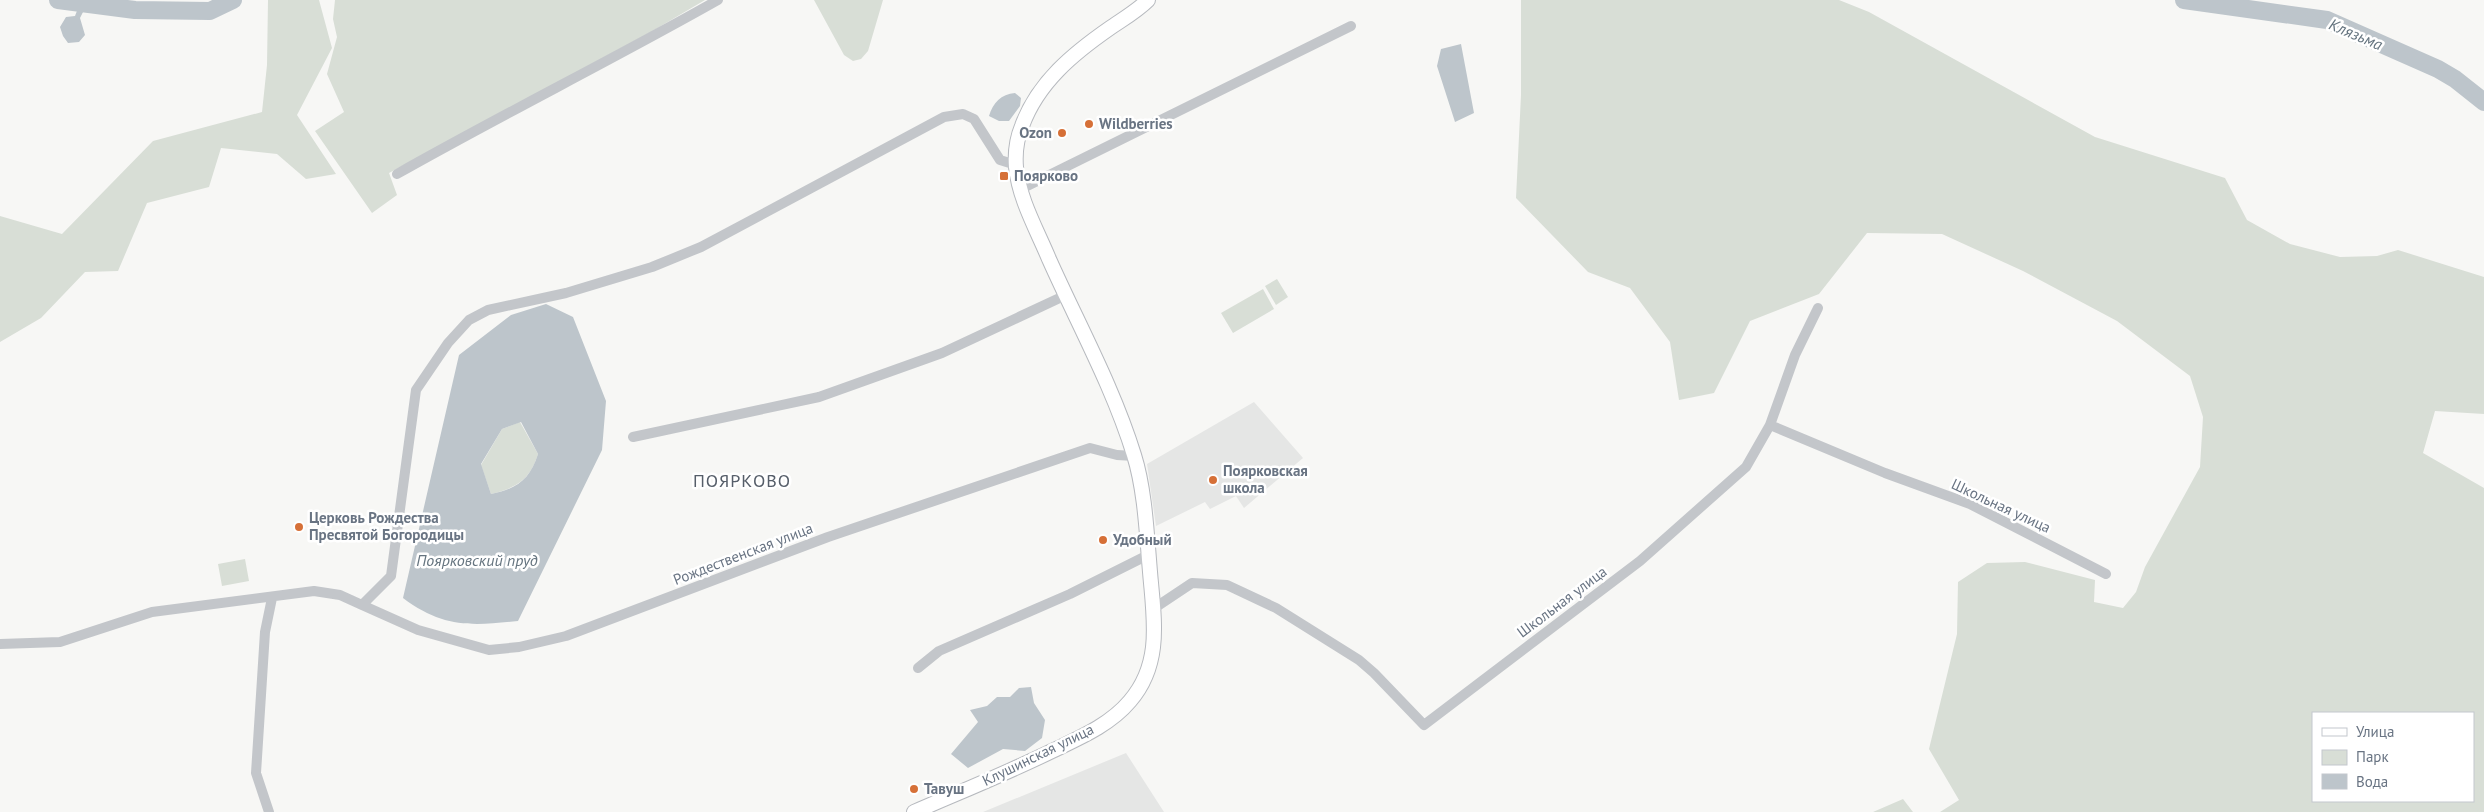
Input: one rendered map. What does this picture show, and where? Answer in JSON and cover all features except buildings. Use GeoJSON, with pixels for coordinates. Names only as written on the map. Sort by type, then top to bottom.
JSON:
{"type":"FeatureCollection","features":[{"type":"Feature","properties":{"kind":"main road","name":"Клушинская улица"},"geometry":{"type":"LineString","coordinates":[[914,812],[1022,766],[1083,736],[1112,719],[1130,702],[1144,680],[1154,651],[1153,609],[1148,555],[1134,456],[1104,379],[1021,189],[1016,165],[1017,145],[1022,126],[1041,87],[1080,49],[1148,0]]}},
{"type":"Feature","properties":{"kind":"street"},"geometry":{"type":"LineString","coordinates":[[397,174],[482,126],[718,0]]}},
{"type":"Feature","properties":{"kind":"street"},"geometry":{"type":"LineString","coordinates":[[1021,189],[1351,26]]}},
{"type":"Feature","properties":{"kind":"street"},"geometry":{"type":"LineString","coordinates":[[362,605],[391,576],[416,390],[448,343],[469,320],[488,310],[566,292],[652,267],[693,250],[944,117],[963,114],[974,119],[1000,160],[1016,165]]}},
{"type":"Feature","properties":{"kind":"street"},"geometry":{"type":"LineString","coordinates":[[633,437],[819,397],[942,354],[1066,295]]}},
{"type":"Feature","properties":{"kind":"street","name":"Школьная улица"},"geometry":{"type":"LineString","coordinates":[[1153,609],[1192,583],[1228,585],[1276,608],[1359,660],[1424,725],[1640,561],[1705,506],[1746,467],[1770,425],[1795,355],[1818,308]]}},
{"type":"Feature","properties":{"kind":"street","name":"Школьная улица"},"geometry":{"type":"LineString","coordinates":[[1770,425],[1885,473],[1970,504],[2106,574]]}},
{"type":"Feature","properties":{"kind":"street","name":"Рождественская улица"},"geometry":{"type":"LineString","coordinates":[[0,644],[60,642],[152,612],[272,598],[314,591],[340,595],[418,630],[489,650],[519,647],[566,636],[828,537],[1090,448],[1116,455],[1134,456]]}},
{"type":"Feature","properties":{"kind":"street"},"geometry":{"type":"LineString","coordinates":[[918,668],[939,651],[1070,594],[1148,555]]}},
{"type":"Feature","properties":{"kind":"street"},"geometry":{"type":"LineString","coordinates":[[269,812],[256,773],[265,632],[272,598]]}},
{"type":"Feature","properties":{"kind":"shaded area","name":"Поярковская школа"},"geometry":{"type":"Polygon","coordinates":[[[1254,402],[1303,458],[1244,508],[1236,496],[1210,509],[1205,502],[1156,526],[1147,464],[1254,402]]]}},
{"type":"Feature","properties":{"kind":"shaded area"},"geometry":{"type":"Polygon","coordinates":[[[1126,753],[1164,812],[983,812],[1126,753]]]}},
{"type":"Feature","properties":{"kind":"green space"},"geometry":{"type":"Polygon","coordinates":[[[268,0],[319,0],[332,48],[297,115],[336,174],[306,179],[277,154],[221,148],[209,187],[147,203],[118,271],[85,272],[41,318],[0,342],[0,216],[62,234],[153,141],[262,112],[267,65],[268,0]]]}},
{"type":"Feature","properties":{"kind":"green space"},"geometry":{"type":"Polygon","coordinates":[[[335,0],[705,0],[649,33],[389,173],[397,195],[372,213],[315,131],[344,112],[327,74],[337,37],[333,19],[335,0]]]}},
{"type":"Feature","properties":{"kind":"green space"},"geometry":{"type":"Polygon","coordinates":[[[814,0],[883,0],[868,51],[861,59],[853,61],[844,55],[814,0]]]}},
{"type":"Feature","properties":{"kind":"green space"},"geometry":{"type":"Polygon","coordinates":[[[1521,0],[1839,0],[1869,12],[2095,137],[2225,178],[2247,220],[2290,244],[2340,257],[2377,256],[2398,250],[2484,277],[2484,414],[2435,411],[2423,453],[2484,488],[2484,812],[1940,812],[1959,800],[1929,749],[1957,634],[1958,582],[1987,563],[2025,562],[2095,580],[2094,602],[2123,608],[2136,592],[2145,567],[2200,467],[2203,417],[2190,376],[2117,321],[2023,271],[1942,234],[1867,233],[1819,294],[1750,321],[1714,393],[1679,400],[1670,342],[1630,288],[1588,272],[1516,198],[1521,95],[1521,0]]]}},
{"type":"Feature","properties":{"kind":"green space"},"geometry":{"type":"Polygon","coordinates":[[[1277,279],[1288,297],[1276,305],[1265,286],[1277,279]]]}},
{"type":"Feature","properties":{"kind":"green space"},"geometry":{"type":"Polygon","coordinates":[[[1263,289],[1274,309],[1233,333],[1221,313],[1263,289]]]}},
{"type":"Feature","properties":{"kind":"green space"},"geometry":{"type":"Polygon","coordinates":[[[520,422],[538,454],[535,463],[526,476],[515,486],[491,494],[481,465],[502,429],[520,422]]]}},
{"type":"Feature","properties":{"kind":"green space"},"geometry":{"type":"Polygon","coordinates":[[[245,559],[249,581],[222,586],[218,564],[245,559]]]}},
{"type":"Feature","properties":{"kind":"green space"},"geometry":{"type":"Polygon","coordinates":[[[1903,799],[1913,812],[1873,812],[1903,799]]]}},
{"type":"Feature","properties":{"kind":"water"},"geometry":{"type":"Polygon","coordinates":[[[80,3],[87,4],[80,18],[85,35],[79,42],[68,43],[60,27],[66,17],[75,16],[80,3]]]}},
{"type":"Feature","properties":{"kind":"water"},"geometry":{"type":"Polygon","coordinates":[[[1461,44],[1474,113],[1455,122],[1437,66],[1441,49],[1461,44]]]}},
{"type":"Feature","properties":{"kind":"water"},"geometry":{"type":"Polygon","coordinates":[[[1015,93],[1021,98],[1020,106],[1009,121],[999,121],[989,116],[998,100],[1006,95],[1015,93]]]}},
{"type":"Feature","properties":{"kind":"water","name":"Поярковский пруд"},"geometry":{"type":"Polygon","coordinates":[[[546,304],[573,317],[606,401],[602,450],[518,621],[486,624],[458,623],[431,615],[403,598],[459,355],[511,315],[546,304]],[[521,422],[502,429],[481,464],[491,494],[508,489],[521,482],[531,471],[538,454],[521,422]]]}},
{"type":"Feature","properties":{"kind":"water"},"geometry":{"type":"Polygon","coordinates":[[[1031,687],[1034,703],[1045,720],[1042,738],[1025,751],[1003,749],[968,768],[951,754],[978,722],[970,710],[987,706],[997,697],[1010,697],[1019,688],[1031,687]]]}},
{"type":"Feature","properties":{"kind":"waterway","name":"Клязьма"},"geometry":{"type":"LineString","coordinates":[[58,0],[135,10],[210,11],[233,0]]}},
{"type":"Feature","properties":{"kind":"waterway","name":"Клязьма"},"geometry":{"type":"LineString","coordinates":[[2184,0],[2327,20],[2438,69],[2455,79],[2484,102]]}},
{"type":"Feature","properties":{"kind":"place","name":"Wildberries"},"geometry":{"type":"Point","coordinates":[1089,124]}},
{"type":"Feature","properties":{"kind":"place","name":"Ozon"},"geometry":{"type":"Point","coordinates":[1062,133]}},
{"type":"Feature","properties":{"kind":"place","name":"Поярково"},"geometry":{"type":"Point","coordinates":[1004,176]}},
{"type":"Feature","properties":{"kind":"place","name":"Поярковская школа"},"geometry":{"type":"Point","coordinates":[1213,480]}},
{"type":"Feature","properties":{"kind":"place","name":"Церковь Рождества Пресвятой Богородицы"},"geometry":{"type":"Point","coordinates":[299,527]}},
{"type":"Feature","properties":{"kind":"place","name":"Удобный"},"geometry":{"type":"Point","coordinates":[1103,540]}},
{"type":"Feature","properties":{"kind":"place","name":"Тавуш"},"geometry":{"type":"Point","coordinates":[914,789]}},
{"type":"Feature","properties":{"kind":"district","name":"ПОЯРКОВО"},"geometry":{"type":"Point","coordinates":[742,481]}}]}
